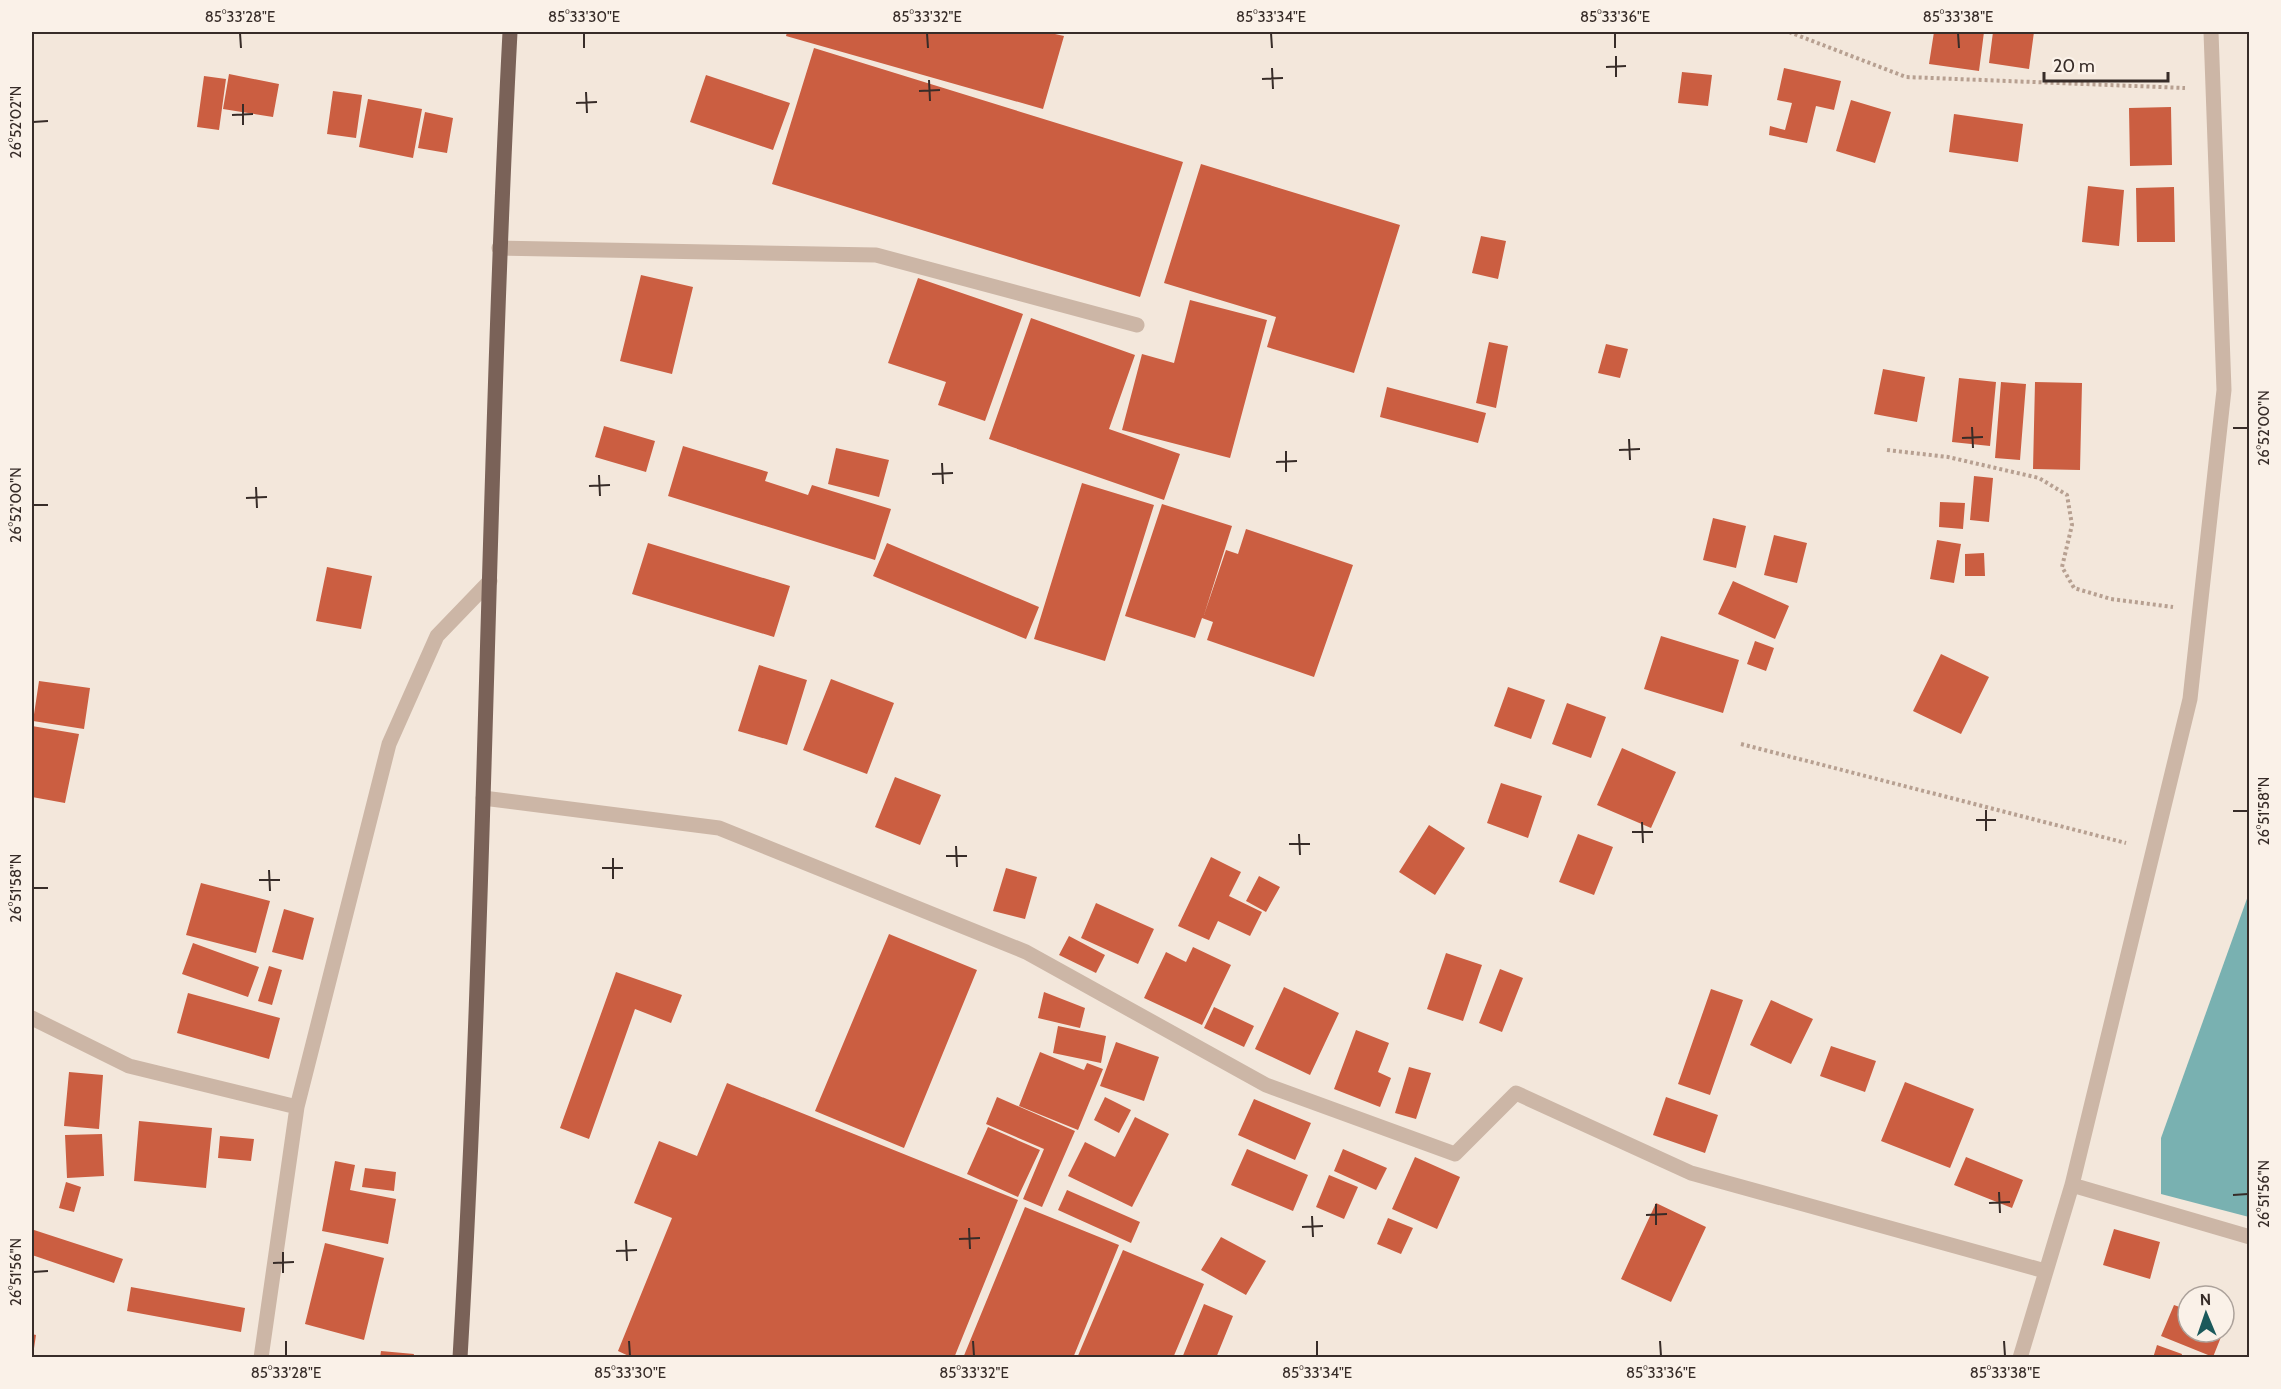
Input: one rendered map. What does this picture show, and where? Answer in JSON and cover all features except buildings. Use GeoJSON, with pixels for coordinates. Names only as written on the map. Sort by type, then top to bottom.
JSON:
{"type":"FeatureCollection","features":[{"type":"Feature","properties":{"kind":"main road"},"geometry":{"type":"LineString","coordinates":[[460,1358],[483,798],[499,248],[510,32]]}},
{"type":"Feature","properties":{"kind":"street"},"geometry":{"type":"LineString","coordinates":[[2020,1358],[2072,1185],[2190,699],[2224,390],[2211,32]]}},
{"type":"Feature","properties":{"kind":"street"},"geometry":{"type":"LineString","coordinates":[[499,248],[876,255],[1137,325]]}},
{"type":"Feature","properties":{"kind":"street"},"geometry":{"type":"LineString","coordinates":[[261,1358],[297,1107],[389,744],[437,636],[489,581]]}},
{"type":"Feature","properties":{"kind":"street"},"geometry":{"type":"LineString","coordinates":[[483,798],[719,828],[1026,952],[1266,1085],[1455,1154],[1516,1092],[1691,1173],[2045,1271]]}},
{"type":"Feature","properties":{"kind":"street"},"geometry":{"type":"LineString","coordinates":[[32,1018],[129,1066],[297,1107]]}},
{"type":"Feature","properties":{"kind":"street"},"geometry":{"type":"LineString","coordinates":[[2072,1185],[2250,1237]]}},
{"type":"Feature","properties":{"kind":"path"},"geometry":{"type":"LineString","coordinates":[[1789,32],[1906,77],[2212,89]]}},
{"type":"Feature","properties":{"kind":"path"},"geometry":{"type":"LineString","coordinates":[[1887,450],[1948,457],[2039,478],[2067,495],[2072,525],[2062,567],[2074,588],[2111,599],[2200,611]]}},
{"type":"Feature","properties":{"kind":"path"},"geometry":{"type":"LineString","coordinates":[[1741,744],[2153,850]]}},
{"type":"Feature","properties":{"kind":"water"},"geometry":{"type":"Polygon","coordinates":[[[2249,893],[2250,1217],[2161,1194],[2161,1138],[2249,893]]]}}]}
